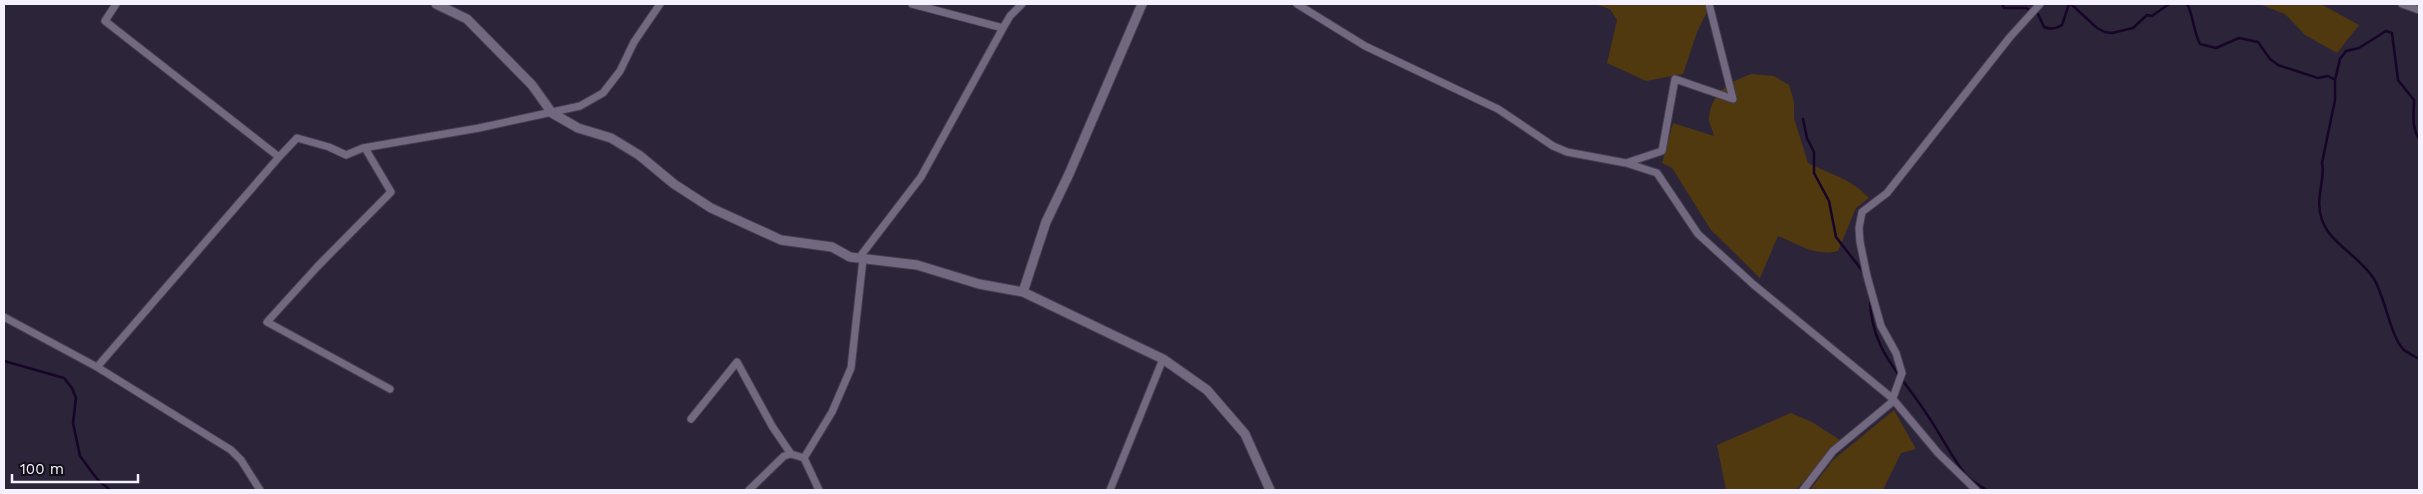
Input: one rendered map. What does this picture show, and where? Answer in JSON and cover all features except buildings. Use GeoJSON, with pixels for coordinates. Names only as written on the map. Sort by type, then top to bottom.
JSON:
{"type":"FeatureCollection","features":[{"type":"Feature","properties":{"kind":"street"},"geometry":{"type":"LineString","coordinates":[[116,4],[105,21],[279,157]]}},
{"type":"Feature","properties":{"kind":"street"},"geometry":{"type":"LineString","coordinates":[[436,4],[467,18],[532,85],[552,113],[578,128],[611,138],[639,155],[681,189],[712,208],[781,240],[832,247],[850,257],[917,265],[979,284],[1023,292],[1163,359],[1207,390],[1245,434],[1270,490]]}},
{"type":"Feature","properties":{"kind":"street"},"geometry":{"type":"LineString","coordinates":[[97,367],[297,138],[330,147],[346,155],[365,148],[552,113],[580,106],[603,93],[620,71],[634,42],[660,4]]}},
{"type":"Feature","properties":{"kind":"street"},"geometry":{"type":"LineString","coordinates":[[912,4],[1003,28]]}},
{"type":"Feature","properties":{"kind":"street"},"geometry":{"type":"LineString","coordinates":[[1023,292],[1046,222],[1069,174],[1142,4]]}},
{"type":"Feature","properties":{"kind":"street"},"geometry":{"type":"LineString","coordinates":[[1296,4],[1365,46],[1498,109],[1552,146],[1568,152],[1626,163],[1657,174],[1698,234],[1718,254],[1892,398],[1938,453],[1976,490]]}},
{"type":"Feature","properties":{"kind":"street"},"geometry":{"type":"LineString","coordinates":[[1626,163],[1662,151],[1675,80],[1733,98],[1710,4]]}},
{"type":"Feature","properties":{"kind":"street"},"geometry":{"type":"LineString","coordinates":[[1803,490],[1833,451],[1890,403],[1902,373],[1896,353],[1881,326],[1867,276],[1860,242],[1859,228],[1862,212],[1887,193],[2010,37],[2040,4]]}},
{"type":"Feature","properties":{"kind":"street"},"geometry":{"type":"LineString","coordinates":[[2402,4],[2419,10]]}},
{"type":"Feature","properties":{"kind":"street"},"geometry":{"type":"LineString","coordinates":[[804,458],[832,412],[851,368],[862,254],[869,242],[920,177],[1003,28],[1018,5]]}},
{"type":"Feature","properties":{"kind":"street"},"geometry":{"type":"LineString","coordinates":[[365,148],[392,192],[317,267],[267,322],[390,389]]}},
{"type":"Feature","properties":{"kind":"street"},"geometry":{"type":"LineString","coordinates":[[4,317],[97,367],[230,450],[241,460],[260,490]]}},
{"type":"Feature","properties":{"kind":"street"},"geometry":{"type":"LineString","coordinates":[[1110,490],[1163,359]]}},
{"type":"Feature","properties":{"kind":"street"},"geometry":{"type":"LineString","coordinates":[[691,419],[737,362],[772,426],[791,454]]}},
{"type":"Feature","properties":{"kind":"street"},"geometry":{"type":"LineString","coordinates":[[749,490],[784,456],[791,454],[804,458],[819,490]]}},
{"type":"Feature","properties":{"kind":"shaded area"},"geometry":{"type":"Polygon","coordinates":[[[1595,4],[1707,4],[1710,6],[1697,32],[1683,74],[1646,81],[1607,63],[1617,20],[1610,9],[1595,4]]]}},
{"type":"Feature","properties":{"kind":"shaded area"},"geometry":{"type":"Polygon","coordinates":[[[2259,4],[2321,4],[2359,25],[2337,53],[2305,35],[2285,14],[2259,4]]]}},
{"type":"Feature","properties":{"kind":"shaded area"},"geometry":{"type":"Polygon","coordinates":[[[1752,74],[1774,76],[1789,85],[1794,102],[1794,118],[1808,163],[1848,181],[1869,198],[1856,208],[1838,251],[1814,251],[1778,236],[1760,278],[1711,230],[1672,168],[1662,163],[1673,123],[1714,136],[1709,119],[1711,108],[1718,94],[1736,80],[1752,74]]]}},
{"type":"Feature","properties":{"kind":"shaded area"},"geometry":{"type":"Polygon","coordinates":[[[1894,410],[1916,449],[1901,453],[1883,490],[1810,490],[1833,460],[1894,410]]]}},
{"type":"Feature","properties":{"kind":"shaded area"},"geometry":{"type":"Polygon","coordinates":[[[1791,413],[1812,422],[1840,440],[1796,490],[1726,490],[1717,445],[1791,413]]]}},
{"type":"Feature","properties":{"kind":"waterway"},"geometry":{"type":"LineString","coordinates":[[2002,4],[2004,8],[2026,8],[2038,14],[2044,27],[2051,29],[2062,25],[2069,4]]}},
{"type":"Feature","properties":{"kind":"waterway"},"geometry":{"type":"LineString","coordinates":[[2071,4],[2097,28],[2112,33],[2133,28],[2147,15],[2152,16],[2169,4]]}},
{"type":"Feature","properties":{"kind":"waterway"},"geometry":{"type":"LineString","coordinates":[[2187,4],[2200,44],[2216,48],[2239,38],[2258,42],[2270,59],[2278,65],[2318,78],[2328,76],[2335,80],[2335,100],[2322,163],[2323,176],[2319,204],[2322,220],[2326,229],[2338,243],[2361,263],[2374,279],[2398,343],[2403,349],[2419,359]]}},
{"type":"Feature","properties":{"kind":"waterway"},"geometry":{"type":"LineString","coordinates":[[2335,80],[2340,59],[2346,51],[2359,48],[2386,31],[2392,33],[2398,80],[2414,100],[2414,125],[2419,139]]}},
{"type":"Feature","properties":{"kind":"waterway"},"geometry":{"type":"LineString","coordinates":[[1803,119],[1807,138],[1814,152],[1814,173],[1829,201],[1836,237],[1864,273]]}},
{"type":"Feature","properties":{"kind":"waterway"},"geometry":{"type":"LineString","coordinates":[[1870,295],[1871,314],[1875,331],[1888,360],[1918,401],[1965,474],[1986,490]]}},
{"type":"Feature","properties":{"kind":"waterway"},"geometry":{"type":"LineString","coordinates":[[4,361],[64,378],[72,388],[76,398],[73,423],[80,456],[97,479],[110,490]]}}]}
